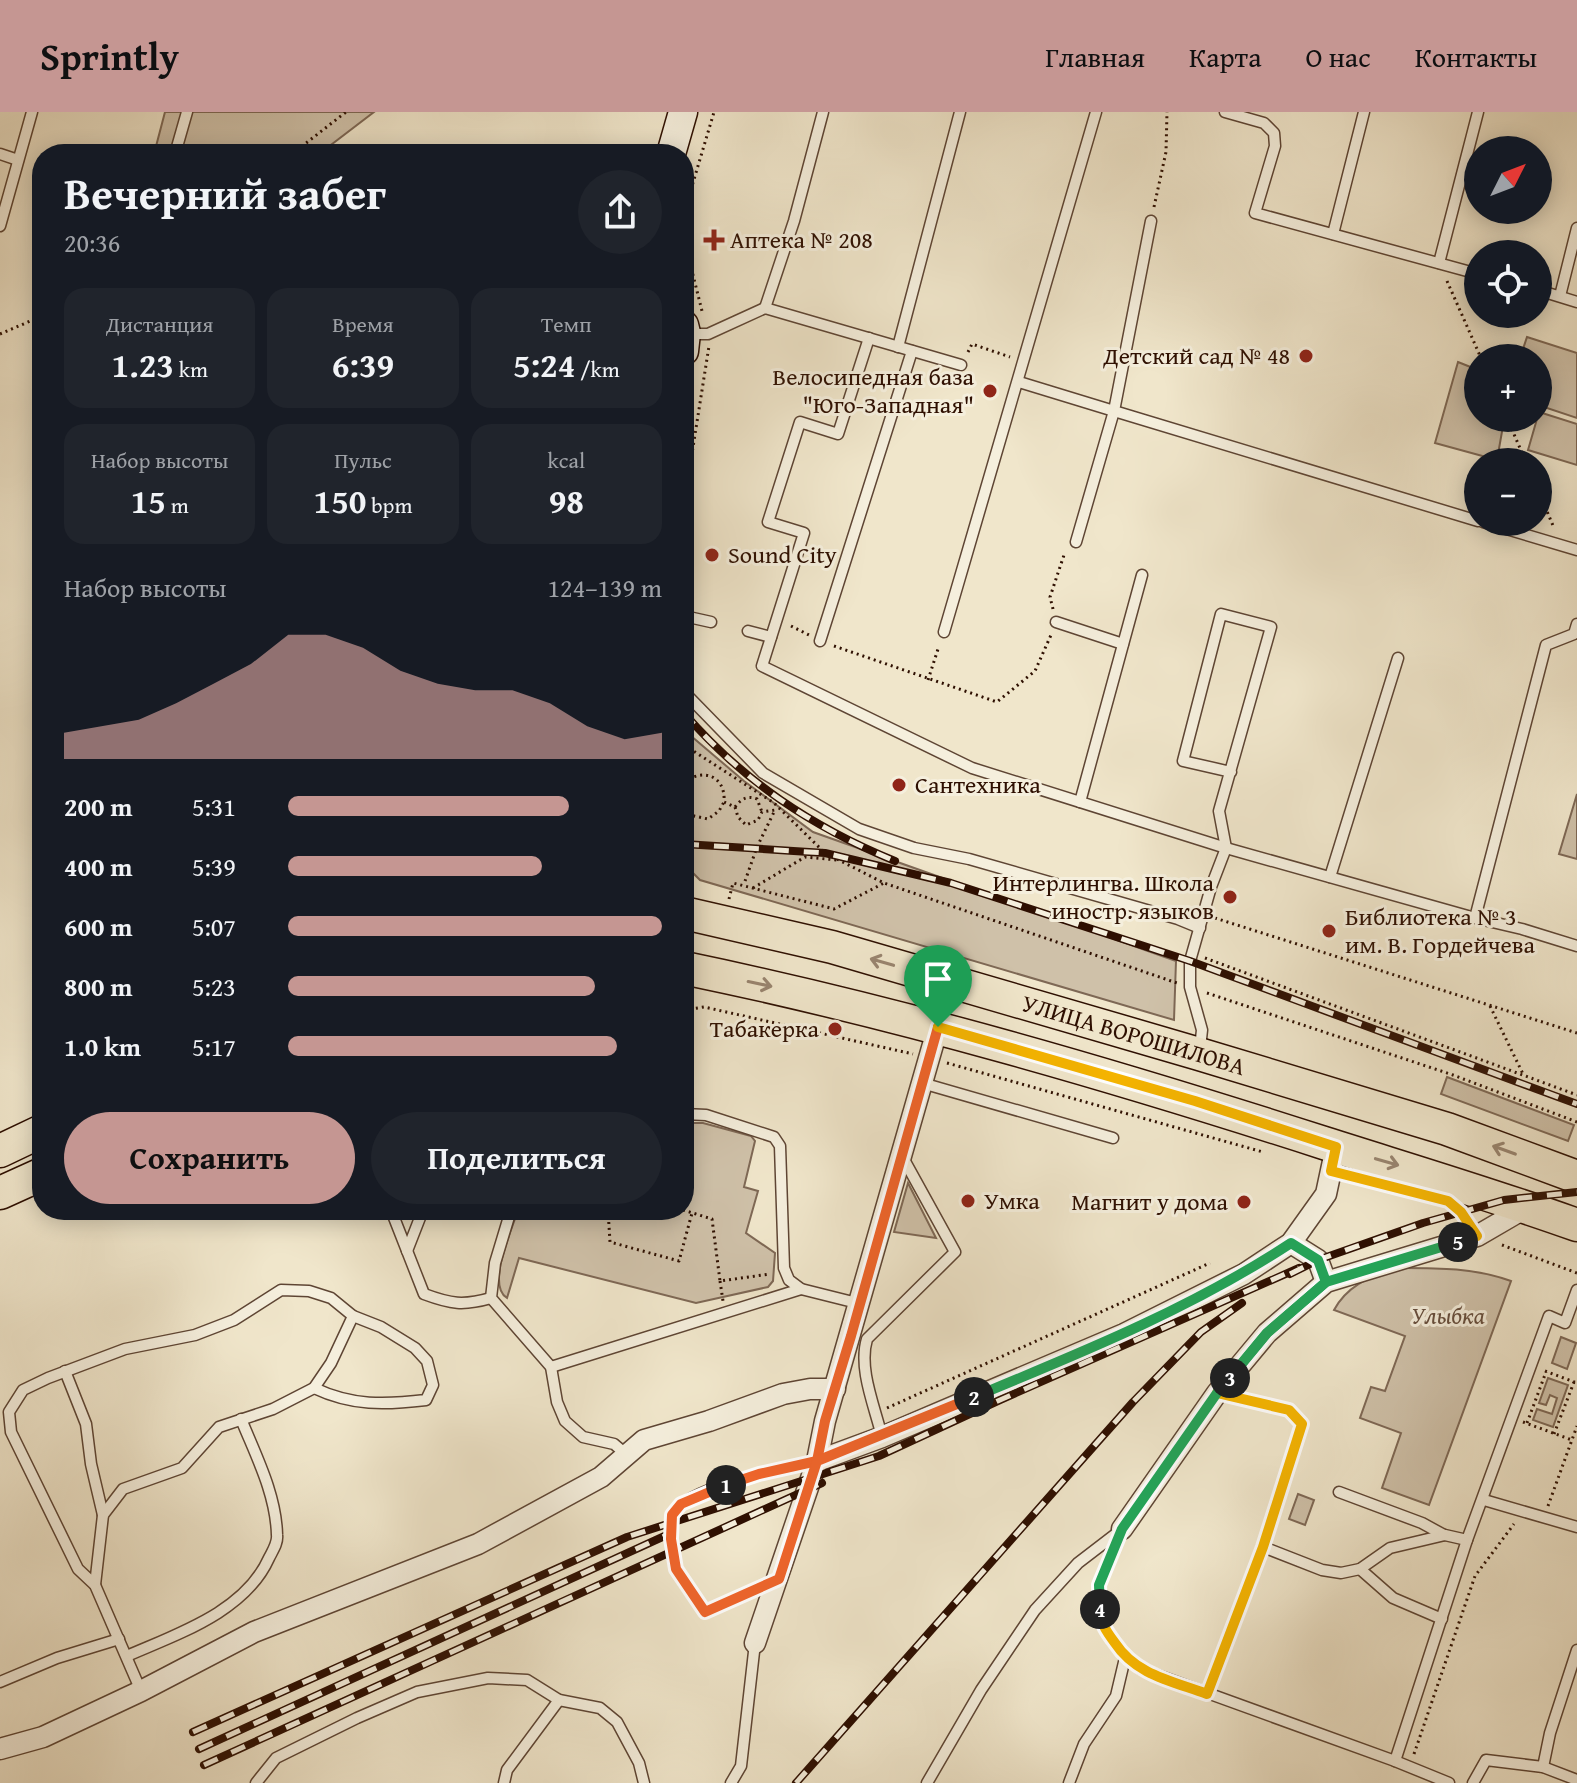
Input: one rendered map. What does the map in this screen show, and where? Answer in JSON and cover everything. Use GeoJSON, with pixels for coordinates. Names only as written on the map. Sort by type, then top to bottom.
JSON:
{"type":"FeatureCollection","features":[{"type":"Feature","properties":{"kind":"main road","name":"УЛИЦА ВОРОШИЛОВА"},"geometry":{"type":"LineString","coordinates":[[694,915],[832,947],[1199,1054],[1447,1129],[1577,1177]]}},
{"type":"Feature","properties":{"kind":"main road","name":"УЛИЦА ВОРОШИЛОВА"},"geometry":{"type":"LineString","coordinates":[[694,970],[938,1027],[1195,1101],[1577,1225]]}},
{"type":"Feature","properties":{"kind":"main road"},"geometry":{"type":"LineString","coordinates":[[0,1151],[32,1136]]}},
{"type":"Feature","properties":{"kind":"main road"},"geometry":{"type":"LineString","coordinates":[[0,1193],[32,1179]]}},
{"type":"Feature","properties":{"kind":"street"},"geometry":{"type":"LineString","coordinates":[[674,144],[683,112]]}},
{"type":"Feature","properties":{"kind":"street"},"geometry":{"type":"LineString","coordinates":[[755,1643],[817,1461],[825,1421],[938,1027]]}},
{"type":"Feature","properties":{"kind":"street"},"geometry":{"type":"LineString","coordinates":[[817,1461],[882,1437],[1124,1334],[1244,1274],[1291,1243],[1326,1194],[1336,1147]]}},
{"type":"Feature","properties":{"kind":"street"},"geometry":{"type":"LineString","coordinates":[[1122,1529],[1217,1393],[1267,1333],[1326,1282],[1477,1236],[1527,1207]]}},
{"type":"Feature","properties":{"kind":"street"},"geometry":{"type":"LineString","coordinates":[[1291,1243],[1318,1260],[1326,1282]]}},
{"type":"Feature","properties":{"kind":"street"},"geometry":{"type":"LineString","coordinates":[[0,1749],[43,1737],[141,1691],[254,1632],[478,1544],[601,1477],[644,1440],[783,1394],[835,1389]]}},
{"type":"Feature","properties":{"kind":"lane"},"geometry":{"type":"LineString","coordinates":[[0,226],[32,112]]}},
{"type":"Feature","properties":{"kind":"lane"},"geometry":{"type":"LineString","coordinates":[[178,144],[187,112]]}},
{"type":"Feature","properties":{"kind":"lane"},"geometry":{"type":"LineString","coordinates":[[765,308],[794,221],[823,112]]}},
{"type":"Feature","properties":{"kind":"lane"},"geometry":{"type":"LineString","coordinates":[[898,347],[960,112]]}},
{"type":"Feature","properties":{"kind":"lane"},"geometry":{"type":"LineString","coordinates":[[944,632],[1096,112]]}},
{"type":"Feature","properties":{"kind":"lane"},"geometry":{"type":"LineString","coordinates":[[1225,112],[1264,123],[1274,133],[1275,146],[1255,213],[1464,270]]}},
{"type":"Feature","properties":{"kind":"lane"},"geometry":{"type":"LineString","coordinates":[[1333,234],[1364,112]]}},
{"type":"Feature","properties":{"kind":"lane"},"geometry":{"type":"LineString","coordinates":[[1439,263],[1478,112]]}},
{"type":"Feature","properties":{"kind":"lane"},"geometry":{"type":"LineString","coordinates":[[0,154],[18,160]]}},
{"type":"Feature","properties":{"kind":"lane"},"geometry":{"type":"LineString","coordinates":[[1076,542],[1114,411],[1151,221]]}},
{"type":"Feature","properties":{"kind":"lane"},"geometry":{"type":"LineString","coordinates":[[1560,296],[1577,228]]}},
{"type":"Feature","properties":{"kind":"lane"},"geometry":{"type":"LineString","coordinates":[[1552,294],[1577,302]]}},
{"type":"Feature","properties":{"kind":"lane"},"geometry":{"type":"LineString","coordinates":[[694,335],[765,308],[961,365]]}},
{"type":"Feature","properties":{"kind":"lane"},"geometry":{"type":"LineString","coordinates":[[869,338],[838,434],[800,422],[768,522],[804,533],[762,666],[972,768],[1226,848],[1577,946]]}},
{"type":"Feature","properties":{"kind":"lane"},"geometry":{"type":"LineString","coordinates":[[820,641],[912,351]]}},
{"type":"Feature","properties":{"kind":"lane"},"geometry":{"type":"LineString","coordinates":[[1019,382],[1464,516]]}},
{"type":"Feature","properties":{"kind":"lane"},"geometry":{"type":"LineString","coordinates":[[1529,536],[1577,550]]}},
{"type":"Feature","properties":{"kind":"lane"},"geometry":{"type":"LineString","coordinates":[[1080,802],[1142,575]]}},
{"type":"Feature","properties":{"kind":"lane"},"geometry":{"type":"LineString","coordinates":[[1199,1054],[1202,1030],[1190,987],[1192,953],[1226,848],[1219,811],[1231,772],[1271,627],[1221,614],[1183,761],[1231,772]]}},
{"type":"Feature","properties":{"kind":"lane"},"geometry":{"type":"LineString","coordinates":[[694,618],[711,622]]}},
{"type":"Feature","properties":{"kind":"lane"},"geometry":{"type":"LineString","coordinates":[[1056,622],[1123,644]]}},
{"type":"Feature","properties":{"kind":"lane"},"geometry":{"type":"LineString","coordinates":[[1475,918],[1546,645],[1574,634],[1577,624]]}},
{"type":"Feature","properties":{"kind":"lane"},"geometry":{"type":"LineString","coordinates":[[748,631],[771,637]]}},
{"type":"Feature","properties":{"kind":"lane"},"geometry":{"type":"LineString","coordinates":[[1330,877],[1398,658]]}},
{"type":"Feature","properties":{"kind":"lane"},"geometry":{"type":"LineString","coordinates":[[694,702],[763,773],[859,829],[914,848],[969,859],[1200,928]]}},
{"type":"Feature","properties":{"kind":"lane"},"geometry":{"type":"LineString","coordinates":[[922,1083],[1113,1138]]}},
{"type":"Feature","properties":{"kind":"lane"},"geometry":{"type":"LineString","coordinates":[[694,1114],[706,1115],[774,1137],[780,1146],[786,1272],[789,1280],[801,1289],[861,1304]]}},
{"type":"Feature","properties":{"kind":"lane"},"geometry":{"type":"LineString","coordinates":[[882,1437],[864,1351],[867,1339],[955,1252],[901,1154]]}},
{"type":"Feature","properties":{"kind":"lane"},"geometry":{"type":"LineString","coordinates":[[395,1220],[424,1294],[452,1304],[491,1298]]}},
{"type":"Feature","properties":{"kind":"lane"},"geometry":{"type":"LineString","coordinates":[[407,1251],[419,1220]]}},
{"type":"Feature","properties":{"kind":"lane"},"geometry":{"type":"LineString","coordinates":[[508,1220],[495,1263],[491,1298],[551,1367],[557,1402],[565,1421],[583,1437],[614,1444],[628,1456]]}},
{"type":"Feature","properties":{"kind":"lane"},"geometry":{"type":"LineString","coordinates":[[551,1367],[801,1289]]}},
{"type":"Feature","properties":{"kind":"lane"},"geometry":{"type":"LineString","coordinates":[[0,1421],[23,1390],[125,1349],[195,1335],[234,1320],[281,1290],[309,1291],[331,1298],[353,1316],[381,1327],[415,1348],[427,1361],[433,1385],[426,1400],[387,1405],[336,1399],[314,1388]]}},
{"type":"Feature","properties":{"kind":"lane"},"geometry":{"type":"LineString","coordinates":[[1395,1761],[1467,1540],[1549,1316],[1565,1323],[1577,1290]]}},
{"type":"Feature","properties":{"kind":"lane"},"geometry":{"type":"LineString","coordinates":[[103,1515],[123,1489],[182,1468],[219,1427],[273,1409],[314,1388],[331,1363],[353,1316]]}},
{"type":"Feature","properties":{"kind":"lane"},"geometry":{"type":"LineString","coordinates":[[65,1371],[86,1424],[91,1464],[103,1515],[95,1585]]}},
{"type":"Feature","properties":{"kind":"lane"},"geometry":{"type":"LineString","coordinates":[[1207,1694],[1263,1547],[1302,1424],[1289,1410],[1217,1393]]}},
{"type":"Feature","properties":{"kind":"lane"},"geometry":{"type":"LineString","coordinates":[[9,1412],[11,1432],[78,1569],[95,1585],[141,1691]]}},
{"type":"Feature","properties":{"kind":"lane"},"geometry":{"type":"LineString","coordinates":[[127,1656],[195,1626],[238,1598],[263,1571],[278,1539],[273,1501],[241,1419]]}},
{"type":"Feature","properties":{"kind":"lane"},"geometry":{"type":"LineString","coordinates":[[779,1579],[705,1612],[676,1569],[671,1539],[672,1515],[681,1504],[710,1491],[759,1474],[817,1461]]}},
{"type":"Feature","properties":{"kind":"lane"},"geometry":{"type":"LineString","coordinates":[[1339,1492],[1422,1523],[1445,1535],[1467,1540]]}},
{"type":"Feature","properties":{"kind":"lane"},"geometry":{"type":"LineString","coordinates":[[1484,1500],[1577,1527]]}},
{"type":"Feature","properties":{"kind":"lane"},"geometry":{"type":"LineString","coordinates":[[1122,1529],[1099,1585],[1101,1624],[1125,1658],[1141,1669],[1449,1783]]}},
{"type":"Feature","properties":{"kind":"lane"},"geometry":{"type":"LineString","coordinates":[[927,1783],[981,1690],[1035,1610],[1078,1563],[1122,1529]]}},
{"type":"Feature","properties":{"kind":"lane"},"geometry":{"type":"LineString","coordinates":[[1263,1547],[1322,1570],[1341,1573],[1360,1569],[1390,1548],[1445,1535]]}},
{"type":"Feature","properties":{"kind":"lane"},"geometry":{"type":"LineString","coordinates":[[1360,1569],[1393,1598],[1442,1619]]}},
{"type":"Feature","properties":{"kind":"lane"},"geometry":{"type":"LineString","coordinates":[[0,1682],[57,1658],[119,1639]]}},
{"type":"Feature","properties":{"kind":"lane"},"geometry":{"type":"LineString","coordinates":[[731,1783],[741,1766],[755,1643]]}},
{"type":"Feature","properties":{"kind":"lane"},"geometry":{"type":"LineString","coordinates":[[1543,1767],[1550,1733],[1577,1650]]}},
{"type":"Feature","properties":{"kind":"lane"},"geometry":{"type":"LineString","coordinates":[[1069,1783],[1084,1744],[1116,1696],[1125,1658]]}},
{"type":"Feature","properties":{"kind":"lane"},"geometry":{"type":"LineString","coordinates":[[256,1783],[276,1758],[417,1692],[488,1678],[527,1680],[559,1700],[600,1708],[617,1722],[639,1763],[644,1783]]}},
{"type":"Feature","properties":{"kind":"lane"},"geometry":{"type":"LineString","coordinates":[[504,1783],[507,1770],[559,1700]]}},
{"type":"Feature","properties":{"kind":"lane"},"geometry":{"type":"LineString","coordinates":[[1473,1783],[1486,1760],[1543,1767],[1577,1780]]}},
{"type":"Feature","properties":{"kind":"path"},"geometry":{"type":"LineString","coordinates":[[305,144],[346,112]]}},
{"type":"Feature","properties":{"kind":"path"},"geometry":{"type":"LineString","coordinates":[[694,179],[714,112]]}},
{"type":"Feature","properties":{"kind":"path"},"geometry":{"type":"LineString","coordinates":[[1151,221],[1166,152],[1167,112]]}},
{"type":"Feature","properties":{"kind":"path"},"geometry":{"type":"LineString","coordinates":[[1439,263],[1475,344]]}},
{"type":"Feature","properties":{"kind":"path"},"geometry":{"type":"LineString","coordinates":[[0,334],[32,320]]}},
{"type":"Feature","properties":{"kind":"path"},"geometry":{"type":"LineString","coordinates":[[694,339],[709,352],[694,443]]}},
{"type":"Feature","properties":{"kind":"path"},"geometry":{"type":"LineString","coordinates":[[961,365],[972,344],[1025,362]]}},
{"type":"Feature","properties":{"kind":"path"},"geometry":{"type":"LineString","coordinates":[[1552,523],[1562,546]]}},
{"type":"Feature","properties":{"kind":"path"},"geometry":{"type":"LineString","coordinates":[[776,619],[820,641],[997,702],[1035,671],[1056,622],[1050,597],[1066,551],[1076,542]]}},
{"type":"Feature","properties":{"kind":"path"},"geometry":{"type":"LineString","coordinates":[[928,680],[944,632]]}},
{"type":"Feature","properties":{"kind":"path"},"geometry":{"type":"LineString","coordinates":[[694,751],[774,803],[825,853],[884,883],[1453,1075],[1577,1122]]}},
{"type":"Feature","properties":{"kind":"path"},"geometry":{"type":"LineString","coordinates":[[720,784],[728,773]]}},
{"type":"Feature","properties":{"kind":"path"},"geometry":{"type":"LineString","coordinates":[[694,776],[702,774],[715,779],[720,784],[724,802],[719,811],[708,819],[694,816]]}},
{"type":"Feature","properties":{"kind":"path"},"geometry":{"type":"LineString","coordinates":[[724,802],[735,807],[738,817],[746,825],[758,820],[762,812],[757,799],[751,797],[735,807]]}},
{"type":"Feature","properties":{"kind":"path"},"geometry":{"type":"LineString","coordinates":[[743,886],[775,810],[762,812]]}},
{"type":"Feature","properties":{"kind":"path"},"geometry":{"type":"LineString","coordinates":[[753,888],[805,857],[839,860]]}},
{"type":"Feature","properties":{"kind":"path"},"geometry":{"type":"LineString","coordinates":[[1204,914],[1577,1033]]}},
{"type":"Feature","properties":{"kind":"path"},"geometry":{"type":"LineString","coordinates":[[1192,953],[1577,1095]]}},
{"type":"Feature","properties":{"kind":"path"},"geometry":{"type":"LineString","coordinates":[[1490,1005],[1523,1074]]}},
{"type":"Feature","properties":{"kind":"path"},"geometry":{"type":"LineString","coordinates":[[694,1008],[704,1007],[929,1058],[1272,1154]]}},
{"type":"Feature","properties":{"kind":"path"},"geometry":{"type":"LineString","coordinates":[[694,1214],[712,1219],[725,1312]]}},
{"type":"Feature","properties":{"kind":"path"},"geometry":{"type":"LineString","coordinates":[[609,1220],[610,1242],[679,1261],[690,1220]]}},
{"type":"Feature","properties":{"kind":"path"},"geometry":{"type":"LineString","coordinates":[[1477,1236],[1577,1273]]}},
{"type":"Feature","properties":{"kind":"path"},"geometry":{"type":"LineString","coordinates":[[876,1413],[1210,1263]]}},
{"type":"Feature","properties":{"kind":"path"},"geometry":{"type":"LineString","coordinates":[[720,1281],[786,1272]]}},
{"type":"Feature","properties":{"kind":"path"},"geometry":{"type":"LineString","coordinates":[[1531,1366],[1575,1382],[1554,1434]]}},
{"type":"Feature","properties":{"kind":"path"},"geometry":{"type":"LineString","coordinates":[[1527,1423],[1546,1372]]}},
{"type":"Feature","properties":{"kind":"path"},"geometry":{"type":"LineString","coordinates":[[1512,1417],[1572,1440]]}},
{"type":"Feature","properties":{"kind":"path"},"geometry":{"type":"LineString","coordinates":[[1544,1517],[1577,1426]]}},
{"type":"Feature","properties":{"kind":"path"},"geometry":{"type":"LineString","coordinates":[[1410,1767],[1475,1576],[1523,1512]]}},
{"type":"Feature","properties":{"kind":"green space"},"geometry":{"type":"Polygon","coordinates":[[[165,112],[374,112],[332,144],[157,144],[165,112]]]}},
{"type":"Feature","properties":{"kind":"green space"},"geometry":{"type":"Polygon","coordinates":[[[1527,337],[1549,344],[1525,344],[1527,337]]]}},
{"type":"Feature","properties":{"kind":"green space"},"geometry":{"type":"Polygon","coordinates":[[[1552,345],[1577,353],[1577,418],[1552,410],[1552,345]]]}},
{"type":"Feature","properties":{"kind":"green space"},"geometry":{"type":"Polygon","coordinates":[[[1458,362],[1464,364],[1464,432],[1502,432],[1499,448],[1464,448],[1464,451],[1435,443],[1458,362]]]}},
{"type":"Feature","properties":{"kind":"green space"},"geometry":{"type":"Polygon","coordinates":[[[1552,416],[1577,424],[1577,465],[1552,457],[1552,448],[1529,448],[1533,432],[1552,432],[1552,416]]]}},
{"type":"Feature","properties":{"kind":"green space"},"geometry":{"type":"Polygon","coordinates":[[[694,738],[744,781],[813,832],[1176,961],[1174,1020],[700,880],[694,874],[694,738]]]}},
{"type":"Feature","properties":{"kind":"green space"},"geometry":{"type":"Polygon","coordinates":[[[1577,794],[1577,859],[1559,854],[1577,794]]]}},
{"type":"Feature","properties":{"kind":"green space"},"geometry":{"type":"Polygon","coordinates":[[[1447,1077],[1574,1125],[1568,1141],[1441,1094],[1447,1077]]]}},
{"type":"Feature","properties":{"kind":"green space"},"geometry":{"type":"Polygon","coordinates":[[[694,1123],[703,1123],[751,1136],[755,1141],[744,1187],[758,1191],[746,1233],[775,1253],[773,1281],[768,1287],[696,1303],[519,1258],[507,1298],[499,1282],[506,1243],[514,1220],[694,1220],[694,1123]]]}},
{"type":"Feature","properties":{"kind":"green space"},"geometry":{"type":"Polygon","coordinates":[[[908,1183],[936,1238],[894,1232],[908,1183]]]}},
{"type":"Feature","properties":{"kind":"green space","name":"Улыбка"},"geometry":{"type":"Polygon","coordinates":[[[1393,1268],[1467,1271],[1511,1281],[1429,1505],[1382,1488],[1401,1433],[1360,1418],[1371,1387],[1385,1391],[1405,1336],[1334,1310],[1352,1289],[1393,1268]]]}},
{"type":"Feature","properties":{"kind":"green space"},"geometry":{"type":"Polygon","coordinates":[[[1561,1337],[1576,1343],[1567,1369],[1552,1363],[1561,1337]]]}},
{"type":"Feature","properties":{"kind":"green space"},"geometry":{"type":"Polygon","coordinates":[[[1548,1378],[1568,1385],[1553,1427],[1533,1420],[1537,1409],[1552,1414],[1557,1398],[1550,1395],[1546,1405],[1539,1403],[1548,1378]]]}},
{"type":"Feature","properties":{"kind":"green space"},"geometry":{"type":"Polygon","coordinates":[[[1298,1494],[1314,1500],[1305,1525],[1289,1519],[1298,1494]]]}},
{"type":"Feature","properties":{"kind":"railway"},"geometry":{"type":"LineString","coordinates":[[694,723],[730,760],[780,800],[835,833],[895,861]]}},
{"type":"Feature","properties":{"kind":"railway"},"geometry":{"type":"LineString","coordinates":[[694,845],[825,853],[951,883],[1190,961],[1577,1104]]}},
{"type":"Feature","properties":{"kind":"railway"},"geometry":{"type":"LineString","coordinates":[[1290,1274],[1318,1260],[1423,1223],[1504,1200],[1577,1192]]}},
{"type":"Feature","properties":{"kind":"railway"},"geometry":{"type":"LineString","coordinates":[[193,1732],[627,1537],[879,1456],[1299,1268]]}},
{"type":"Feature","properties":{"kind":"railway"},"geometry":{"type":"LineString","coordinates":[[796,1783],[1133,1402],[1201,1332],[1242,1303]]}},
{"type":"Feature","properties":{"kind":"railway"},"geometry":{"type":"LineString","coordinates":[[204,1765],[822,1483]]}},
{"type":"Feature","properties":{"kind":"railway"},"geometry":{"type":"LineString","coordinates":[[199,1749],[669,1534]]}},
{"type":"Feature","properties":{"kind":"place","name":"Аптека № 208"},"geometry":{"type":"Point","coordinates":[714,240]}},
{"type":"Feature","properties":{"kind":"place","name":"Детский сад № 48"},"geometry":{"type":"Point","coordinates":[1306,356]}},
{"type":"Feature","properties":{"kind":"place","name":"Велосипедная база \"Юго-Западная\""},"geometry":{"type":"Point","coordinates":[990,391]}},
{"type":"Feature","properties":{"kind":"place","name":"Sound City"},"geometry":{"type":"Point","coordinates":[712,555]}},
{"type":"Feature","properties":{"kind":"place","name":"Сантехника"},"geometry":{"type":"Point","coordinates":[899,785]}},
{"type":"Feature","properties":{"kind":"place","name":"Интерлингва. Школа иностр. языков"},"geometry":{"type":"Point","coordinates":[1230,897]}},
{"type":"Feature","properties":{"kind":"place","name":"Библиотека № 3 им. В. Гордейчева"},"geometry":{"type":"Point","coordinates":[1329,931]}},
{"type":"Feature","properties":{"kind":"place","name":"Табакерка"},"geometry":{"type":"Point","coordinates":[835,1029]}},
{"type":"Feature","properties":{"kind":"place","name":"Умка"},"geometry":{"type":"Point","coordinates":[968,1201]}},
{"type":"Feature","properties":{"kind":"place","name":"Магнит у дома"},"geometry":{"type":"Point","coordinates":[1244,1202]}},
{"type":"Feature","properties":{"kind":"route"},"geometry":{"type":"LineString","coordinates":[[938,1027],[825,1421],[817,1461],[759,1474],[681,1504],[672,1515],[671,1539],[676,1569],[705,1612],[779,1579],[817,1461],[882,1437],[1124,1334],[1244,1274],[1291,1243],[1318,1260],[1326,1282],[1267,1333],[1217,1393],[1289,1410],[1302,1424],[1263,1547],[1207,1694],[1141,1669],[1125,1658],[1101,1624],[1099,1585],[1122,1529],[1217,1393],[1267,1333],[1326,1282],[1477,1236],[1461,1212],[1448,1201],[1331,1171],[1336,1147],[1195,1101],[938,1027]]}}]}
